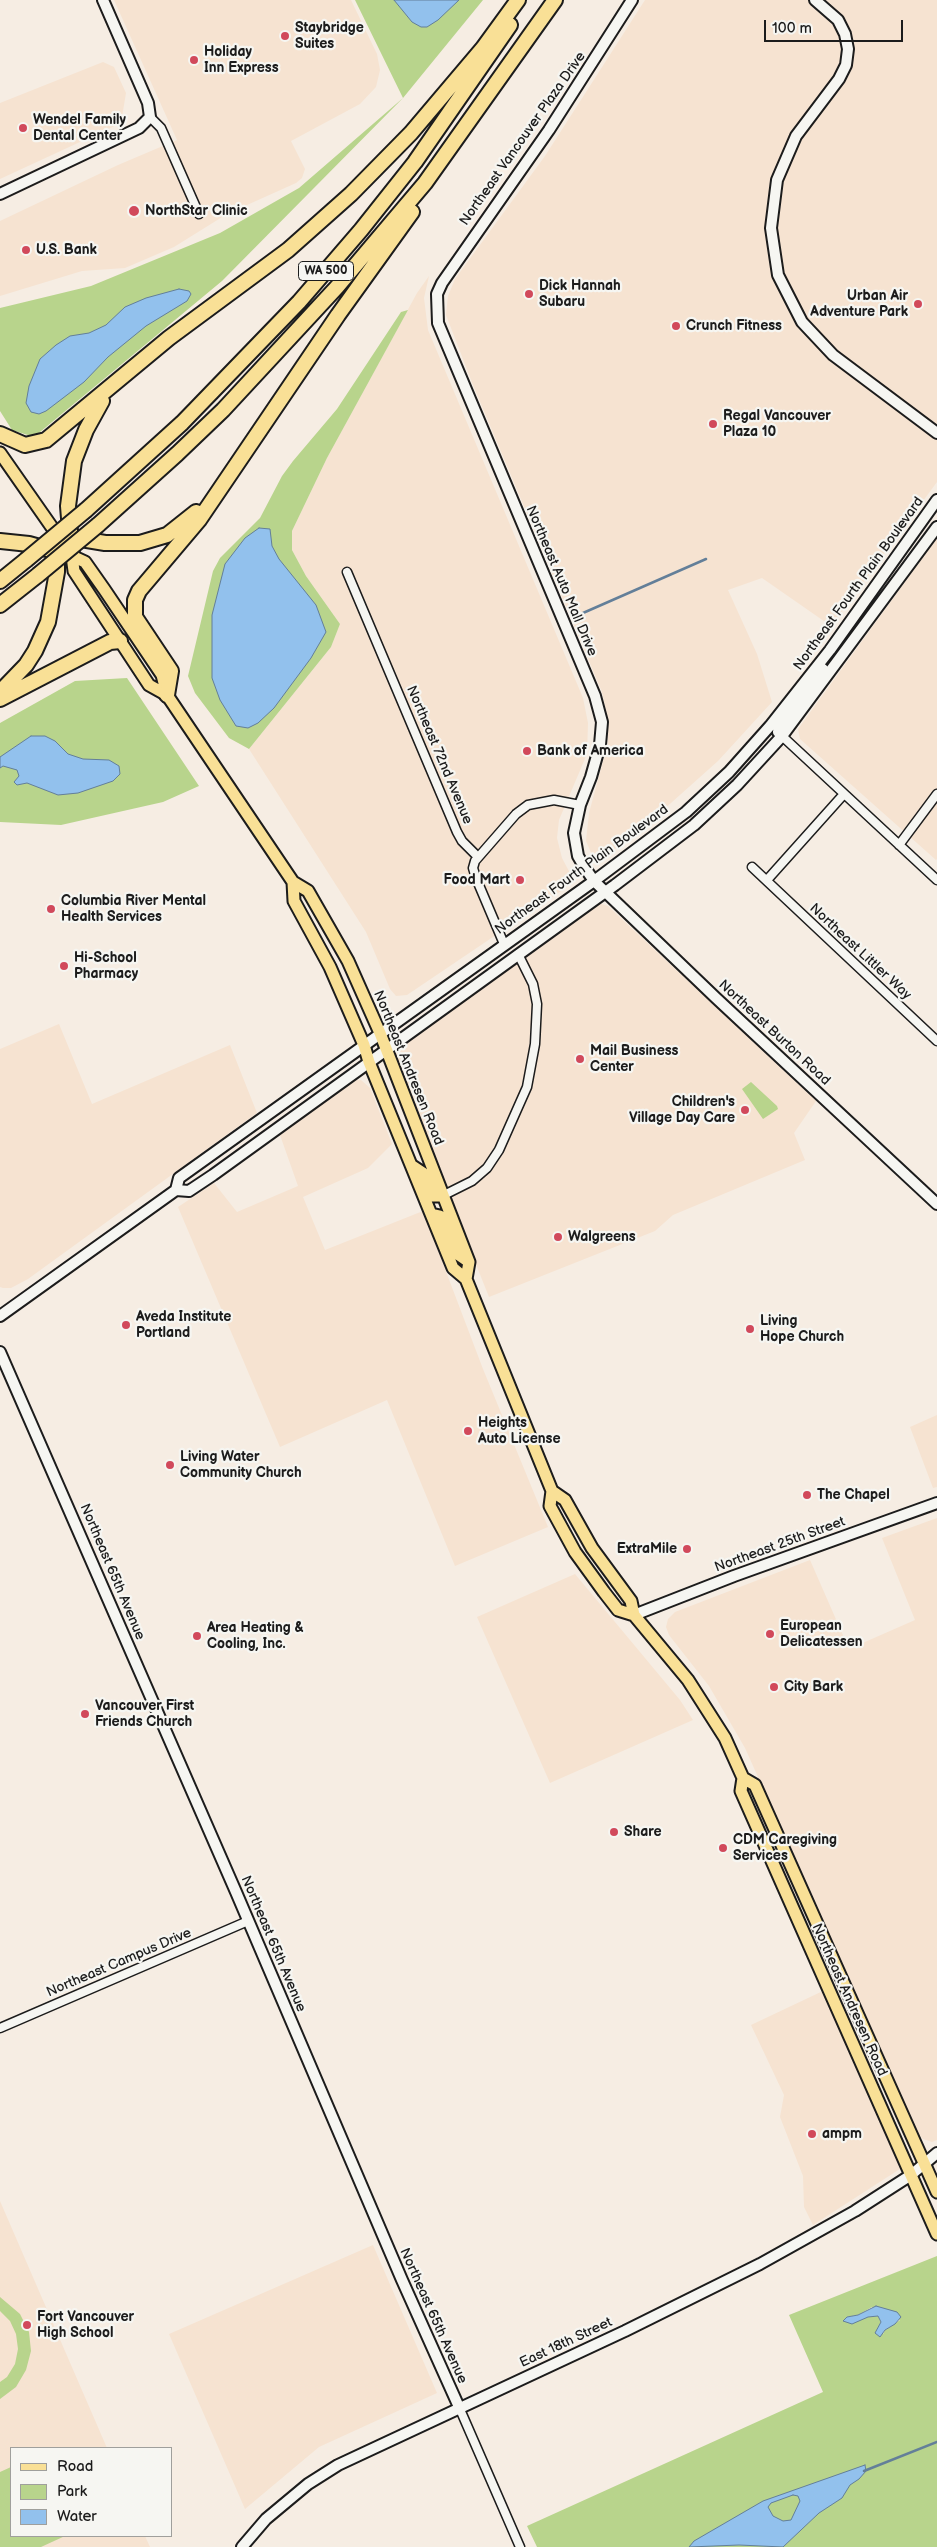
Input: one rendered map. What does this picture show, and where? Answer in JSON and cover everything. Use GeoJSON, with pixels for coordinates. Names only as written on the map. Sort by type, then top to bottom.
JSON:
{"type":"FeatureCollection","features":[{"type":"Feature","properties":{"kind":"highway"},"geometry":{"type":"LineString","coordinates":[[0,434],[26,445],[39,443],[59,431],[169,338],[288,250],[351,194],[437,104],[518,0]]}},
{"type":"Feature","properties":{"kind":"highway","name":"WA 500"},"geometry":{"type":"LineString","coordinates":[[0,581],[86,510],[203,402],[329,268],[415,162],[528,0]]}},
{"type":"Feature","properties":{"kind":"highway","name":"WA 500"},"geometry":{"type":"LineString","coordinates":[[0,605],[98,525],[195,437],[294,335],[391,224],[447,153],[555,0]]}},
{"type":"Feature","properties":{"kind":"highway"},"geometry":{"type":"LineString","coordinates":[[167,695],[171,671],[135,617],[136,600],[149,579],[200,520],[338,315],[430,187],[447,153]]}},
{"type":"Feature","properties":{"kind":"highway"},"geometry":{"type":"LineString","coordinates":[[0,692],[26,665],[43,635],[53,605],[58,552],[64,536],[74,461],[92,417],[111,388]]}},
{"type":"Feature","properties":{"kind":"highway"},"geometry":{"type":"LineString","coordinates":[[64,536],[125,544],[154,540],[186,522],[220,488]]}},
{"type":"Feature","properties":{"kind":"highway"},"geometry":{"type":"LineString","coordinates":[[64,536],[72,556]]}},
{"type":"Feature","properties":{"kind":"highway"},"geometry":{"type":"LineString","coordinates":[[0,541],[30,544],[72,556]]}},
{"type":"Feature","properties":{"kind":"highway"},"geometry":{"type":"LineString","coordinates":[[0,699],[110,642],[120,641]]}},
{"type":"Feature","properties":{"kind":"main road"},"geometry":{"type":"LineString","coordinates":[[0,453],[64,536]]}},
{"type":"Feature","properties":{"kind":"main road","name":"Northeast Andresen Road"},"geometry":{"type":"LineString","coordinates":[[72,556],[74,571],[149,685],[167,695]]}},
{"type":"Feature","properties":{"kind":"main road","name":"Northeast Andresen Road"},"geometry":{"type":"LineString","coordinates":[[72,556],[85,562],[162,675],[167,695],[293,882],[308,891],[316,903],[348,960],[380,1033],[469,1262]]}},
{"type":"Feature","properties":{"kind":"main road","name":"Northeast Andresen Road"},"geometry":{"type":"LineString","coordinates":[[293,882],[294,901],[330,967],[364,1045],[368,1062],[453,1268],[466,1279],[552,1491],[550,1506],[585,1567],[618,1610],[634,1615]]}},
{"type":"Feature","properties":{"kind":"main road"},"geometry":{"type":"LineString","coordinates":[[411,1165],[424,1174],[433,1196],[442,1196]]}},
{"type":"Feature","properties":{"kind":"main road"},"geometry":{"type":"LineString","coordinates":[[431,1214],[436,1213],[440,1216],[456,1253],[469,1262],[466,1279]]}},
{"type":"Feature","properties":{"kind":"main road","name":"Northeast Andresen Road"},"geometry":{"type":"LineString","coordinates":[[552,1491],[565,1500],[592,1548],[631,1601],[634,1615],[702,1700],[726,1738],[743,1778],[741,1791],[937,2234]]}},
{"type":"Feature","properties":{"kind":"main road","name":"Northeast Andresen Road"},"geometry":{"type":"LineString","coordinates":[[743,1778],[755,1785],[937,2192]]}},
{"type":"Feature","properties":{"kind":"street"},"geometry":{"type":"LineString","coordinates":[[102,0],[148,103],[150,117],[161,128],[200,214]]}},
{"type":"Feature","properties":{"kind":"street","name":"Northeast Vancouver Plaza Drive"},"geometry":{"type":"LineString","coordinates":[[437,294],[450,270],[577,89],[632,0]]}},
{"type":"Feature","properties":{"kind":"street"},"geometry":{"type":"LineString","coordinates":[[815,0],[838,20],[846,34],[848,49],[846,65],[839,79],[796,136],[777,180],[771,228],[778,275],[802,322],[833,355],[937,433]]}},
{"type":"Feature","properties":{"kind":"street"},"geometry":{"type":"LineString","coordinates":[[0,194],[139,128],[150,117]]}},
{"type":"Feature","properties":{"kind":"street","name":"Northeast Auto Mall Drive"},"geometry":{"type":"LineString","coordinates":[[437,294],[438,323],[595,696],[602,722],[600,745],[575,822],[575,843],[585,868],[594,881]]}},
{"type":"Feature","properties":{"kind":"street","name":"Northeast Fourth Plain Boulevard"},"geometry":{"type":"LineString","coordinates":[[176,1190],[179,1178],[594,881],[664,829],[729,772],[770,726],[830,650],[937,500]]}},
{"type":"Feature","properties":{"kind":"street","name":"Northeast Fourth Plain Boulevard"},"geometry":{"type":"LineString","coordinates":[[0,1316],[176,1190],[189,1191],[606,892],[662,850],[714,807],[782,736],[937,527]]}},
{"type":"Feature","properties":{"kind":"street","name":"Northeast 72nd Avenue"},"geometry":{"type":"LineString","coordinates":[[347,572],[457,832],[462,841],[477,856]]}},
{"type":"Feature","properties":{"kind":"street"},"geometry":{"type":"LineString","coordinates":[[830,650],[828,661],[778,732],[937,880]]}},
{"type":"Feature","properties":{"kind":"street"},"geometry":{"type":"LineString","coordinates":[[767,880],[844,794]]}},
{"type":"Feature","properties":{"kind":"street"},"geometry":{"type":"LineString","coordinates":[[899,845],[937,794]]}},
{"type":"Feature","properties":{"kind":"street"},"geometry":{"type":"LineString","coordinates":[[504,944],[474,871],[473,866],[477,856],[516,814],[528,806],[554,800],[580,805]]}},
{"type":"Feature","properties":{"kind":"street","name":"Northeast Littler Way"},"geometry":{"type":"LineString","coordinates":[[752,867],[937,1041]]}},
{"type":"Feature","properties":{"kind":"street","name":"Northeast Burton Road"},"geometry":{"type":"LineString","coordinates":[[594,881],[716,998],[937,1204]]}},
{"type":"Feature","properties":{"kind":"street"},"geometry":{"type":"LineString","coordinates":[[442,1196],[472,1181],[487,1168],[498,1150],[526,1087],[532,1061],[538,1004],[533,984],[518,954]]}},
{"type":"Feature","properties":{"kind":"street","name":"Northeast 65th Avenue"},"geometry":{"type":"LineString","coordinates":[[0,1352],[248,1920],[402,2280],[520,2547]]}},
{"type":"Feature","properties":{"kind":"street","name":"Northeast 25th Street"},"geometry":{"type":"LineString","coordinates":[[634,1615],[734,1576],[937,1503]]}},
{"type":"Feature","properties":{"kind":"street","name":"Northeast Campus Drive"},"geometry":{"type":"LineString","coordinates":[[0,2028],[248,1920]]}},
{"type":"Feature","properties":{"kind":"street","name":"East 18th Street"},"geometry":{"type":"LineString","coordinates":[[242,2547],[266,2519],[314,2480],[338,2465],[625,2331],[760,2264],[855,2210],[911,2174],[937,2153]]}},
{"type":"Feature","properties":{"kind":"shaded area"},"geometry":{"type":"Polygon","coordinates":[[[114,0],[351,0],[377,54],[380,70],[376,87],[360,104],[291,141],[305,169],[302,178],[296,183],[227,214],[174,247],[125,268],[82,271],[0,296],[0,221],[118,165],[177,140],[114,0]]]}},
{"type":"Feature","properties":{"kind":"shaded area"},"geometry":{"type":"Polygon","coordinates":[[[645,0],[937,0],[937,482],[831,626],[762,578],[728,590],[757,654],[772,702],[718,761],[662,811],[596,864],[586,841],[589,813],[608,743],[607,716],[602,692],[473,385],[446,315],[448,296],[455,279],[545,156],[645,0]]]}},
{"type":"Feature","properties":{"kind":"shaded area"},"geometry":{"type":"Polygon","coordinates":[[[103,62],[114,67],[126,93],[121,123],[0,179],[0,103],[103,62]]]}},
{"type":"Feature","properties":{"kind":"shaded area"},"geometry":{"type":"Polygon","coordinates":[[[429,276],[424,298],[428,330],[583,698],[588,723],[587,754],[559,820],[557,838],[562,858],[573,879],[570,885],[407,995],[396,996],[390,989],[366,932],[249,749],[331,647],[340,624],[306,576],[292,550],[292,531],[327,458],[417,293],[429,276]]]}},
{"type":"Feature","properties":{"kind":"shaded area"},"geometry":{"type":"Polygon","coordinates":[[[937,538],[936,860],[800,739],[798,729],[937,538]]]}},
{"type":"Feature","properties":{"kind":"shaded area"},"geometry":{"type":"Polygon","coordinates":[[[598,903],[608,906],[816,1101],[794,1133],[805,1160],[673,1215],[655,1231],[489,1297],[394,1059],[394,1053],[397,1048],[598,903]]]}},
{"type":"Feature","properties":{"kind":"shaded area"},"geometry":{"type":"Polygon","coordinates":[[[59,1024],[92,1104],[230,1045],[257,1113],[28,1279],[11,1288],[3,1288],[0,1287],[0,1049],[59,1024]]]}},
{"type":"Feature","properties":{"kind":"shaded area"},"geometry":{"type":"Polygon","coordinates":[[[354,1080],[361,1080],[370,1088],[392,1144],[368,1168],[303,1197],[325,1250],[423,1211],[483,1369],[548,1527],[455,1566],[387,1400],[280,1447],[178,1207],[214,1183],[237,1212],[298,1186],[280,1135],[354,1080]]]}},
{"type":"Feature","properties":{"kind":"shaded area"},"geometry":{"type":"Polygon","coordinates":[[[937,1415],[937,1487],[933,1488],[910,1427],[937,1415]]]}},
{"type":"Feature","properties":{"kind":"shaded area"},"geometry":{"type":"Polygon","coordinates":[[[937,1518],[937,2140],[932,2142],[923,2139],[918,2134],[745,1748],[709,1686],[669,1635],[666,1627],[668,1619],[675,1612],[810,1560],[849,1649],[915,1620],[882,1538],[937,1518]]]}},
{"type":"Feature","properties":{"kind":"shaded area"},"geometry":{"type":"Polygon","coordinates":[[[575,1574],[680,1700],[693,1720],[550,1783],[477,1617],[575,1574]]]}},
{"type":"Feature","properties":{"kind":"shaded area"},"geometry":{"type":"Polygon","coordinates":[[[825,1990],[903,2167],[813,2225],[804,2207],[803,2176],[780,2117],[784,2095],[751,2025],[825,1990]]]}},
{"type":"Feature","properties":{"kind":"shaded area","name":"Fort Vancouver High School"},"geometry":{"type":"Polygon","coordinates":[[[0,2201],[107,2447],[10,2447],[10,2537],[145,2537],[150,2547],[0,2547],[0,2201]]]}},
{"type":"Feature","properties":{"kind":"shaded area"},"geometry":{"type":"Polygon","coordinates":[[[373,2245],[437,2393],[319,2447],[245,2509],[169,2334],[373,2245]]]}},
{"type":"Feature","properties":{"kind":"green space"},"geometry":{"type":"Polygon","coordinates":[[[355,0],[483,0],[403,98],[355,0]]]}},
{"type":"Feature","properties":{"kind":"green space"},"geometry":{"type":"Polygon","coordinates":[[[403,98],[222,281],[34,437],[12,430],[0,411],[0,308],[91,286],[220,233],[299,188],[403,98]]]}},
{"type":"Feature","properties":{"kind":"green space"},"geometry":{"type":"Polygon","coordinates":[[[408,310],[327,458],[292,531],[292,550],[306,576],[340,624],[331,647],[249,749],[229,738],[195,693],[188,676],[213,571],[220,558],[260,518],[282,476],[337,409],[401,312],[408,310]]]}},
{"type":"Feature","properties":{"kind":"green space"},"geometry":{"type":"Polygon","coordinates":[[[127,678],[199,786],[163,802],[61,825],[0,822],[0,723],[75,681],[127,678]]]}},
{"type":"Feature","properties":{"kind":"green space"},"geometry":{"type":"Polygon","coordinates":[[[751,1082],[778,1109],[763,1119],[742,1089],[751,1082]]]}},
{"type":"Feature","properties":{"kind":"green space"},"geometry":{"type":"Polygon","coordinates":[[[937,2256],[937,2547],[537,2547],[527,2526],[823,2392],[789,2315],[937,2256]],[[872,2307],[858,2315],[847,2317],[878,2316],[881,2322],[877,2330],[883,2334],[885,2330],[900,2320],[872,2307]]]}},
{"type":"Feature","properties":{"kind":"green space"},"geometry":{"type":"Polygon","coordinates":[[[0,2297],[20,2314],[29,2332],[31,2351],[26,2370],[16,2387],[0,2399],[0,2382],[7,2377],[15,2364],[18,2349],[16,2334],[10,2321],[0,2311],[0,2297]]]}},
{"type":"Feature","properties":{"kind":"green space"},"geometry":{"type":"Polygon","coordinates":[[[10,2467],[10,2537],[63,2537],[41,2547],[0,2547],[0,2472],[10,2467]]]}},
{"type":"Feature","properties":{"kind":"water"},"geometry":{"type":"Polygon","coordinates":[[[394,0],[459,0],[438,20],[427,27],[421,27],[412,22],[394,0]]]}},
{"type":"Feature","properties":{"kind":"water"},"geometry":{"type":"Polygon","coordinates":[[[179,289],[189,291],[191,294],[187,301],[146,326],[108,357],[84,382],[46,411],[39,414],[31,412],[26,403],[29,386],[40,359],[56,345],[70,336],[89,333],[106,325],[125,307],[146,298],[179,289]]]}},
{"type":"Feature","properties":{"kind":"water"},"geometry":{"type":"Polygon","coordinates":[[[259,528],[270,529],[272,546],[279,559],[316,605],[326,632],[311,658],[274,708],[258,723],[248,728],[236,726],[220,700],[212,678],[212,615],[225,564],[245,538],[259,528]]]}},
{"type":"Feature","properties":{"kind":"water"},"geometry":{"type":"Polygon","coordinates":[[[31,736],[45,736],[55,741],[68,754],[83,759],[109,760],[119,766],[120,774],[113,781],[78,793],[58,795],[27,783],[17,785],[14,782],[19,776],[17,770],[3,766],[0,768],[0,757],[31,736]]]}},
{"type":"Feature","properties":{"kind":"water"},"geometry":{"type":"Polygon","coordinates":[[[876,2306],[897,2312],[901,2317],[895,2324],[885,2330],[880,2337],[875,2333],[881,2322],[878,2316],[868,2317],[852,2324],[843,2321],[847,2317],[858,2315],[876,2306]]]}},
{"type":"Feature","properties":{"kind":"water"},"geometry":{"type":"Polygon","coordinates":[[[865,2465],[866,2471],[850,2485],[842,2498],[819,2513],[783,2547],[739,2545],[689,2547],[694,2541],[763,2501],[865,2465]],[[793,2495],[771,2503],[768,2507],[773,2516],[783,2521],[791,2520],[800,2501],[798,2496],[793,2495]]]}},
{"type":"Feature","properties":{"kind":"waterway"},"geometry":{"type":"LineString","coordinates":[[583,613],[706,559]]}},
{"type":"Feature","properties":{"kind":"waterway"},"geometry":{"type":"LineString","coordinates":[[864,2471],[937,2442]]}},
{"type":"Feature","properties":{"kind":"place","name":"Staybridge Suites"},"geometry":{"type":"Point","coordinates":[285,36]}},
{"type":"Feature","properties":{"kind":"place","name":"Holiday Inn Express"},"geometry":{"type":"Point","coordinates":[194,60]}},
{"type":"Feature","properties":{"kind":"place","name":"Wendel Family Dental Center"},"geometry":{"type":"Point","coordinates":[23,128]}},
{"type":"Feature","properties":{"kind":"place","name":"NorthStar Clinic"},"geometry":{"type":"Point","coordinates":[134,211]}},
{"type":"Feature","properties":{"kind":"place","name":"U.S. Bank"},"geometry":{"type":"Point","coordinates":[26,250]}},
{"type":"Feature","properties":{"kind":"place","name":"Dick Hannah Subaru"},"geometry":{"type":"Point","coordinates":[529,294]}},
{"type":"Feature","properties":{"kind":"place","name":"Urban Air Adventure Park"},"geometry":{"type":"Point","coordinates":[918,304]}},
{"type":"Feature","properties":{"kind":"place","name":"Crunch Fitness"},"geometry":{"type":"Point","coordinates":[676,326]}},
{"type":"Feature","properties":{"kind":"place","name":"Regal Vancouver Plaza 10"},"geometry":{"type":"Point","coordinates":[713,424]}},
{"type":"Feature","properties":{"kind":"place","name":"Bank of America"},"geometry":{"type":"Point","coordinates":[527,751]}},
{"type":"Feature","properties":{"kind":"place","name":"Food Mart"},"geometry":{"type":"Point","coordinates":[520,880]}},
{"type":"Feature","properties":{"kind":"place","name":"Columbia River Mental Health Services"},"geometry":{"type":"Point","coordinates":[51,909]}},
{"type":"Feature","properties":{"kind":"place","name":"Hi-School Pharmacy"},"geometry":{"type":"Point","coordinates":[64,966]}},
{"type":"Feature","properties":{"kind":"place","name":"Mail Business Center"},"geometry":{"type":"Point","coordinates":[580,1059]}},
{"type":"Feature","properties":{"kind":"place","name":"Children's Village Day Care"},"geometry":{"type":"Point","coordinates":[745,1110]}},
{"type":"Feature","properties":{"kind":"place","name":"Walgreens"},"geometry":{"type":"Point","coordinates":[558,1237]}},
{"type":"Feature","properties":{"kind":"place","name":"Aveda Institute Portland"},"geometry":{"type":"Point","coordinates":[126,1325]}},
{"type":"Feature","properties":{"kind":"place","name":"Living Hope Church"},"geometry":{"type":"Point","coordinates":[750,1329]}},
{"type":"Feature","properties":{"kind":"place","name":"Heights Auto License"},"geometry":{"type":"Point","coordinates":[468,1431]}},
{"type":"Feature","properties":{"kind":"place","name":"Living Water Community Church"},"geometry":{"type":"Point","coordinates":[170,1465]}},
{"type":"Feature","properties":{"kind":"place","name":"The Chapel"},"geometry":{"type":"Point","coordinates":[807,1495]}},
{"type":"Feature","properties":{"kind":"place","name":"ExtraMile"},"geometry":{"type":"Point","coordinates":[687,1549]}},
{"type":"Feature","properties":{"kind":"place","name":"European Delicatessen"},"geometry":{"type":"Point","coordinates":[770,1634]}},
{"type":"Feature","properties":{"kind":"place","name":"Area Heating & Cooling, Inc."},"geometry":{"type":"Point","coordinates":[197,1636]}},
{"type":"Feature","properties":{"kind":"place","name":"City Bark"},"geometry":{"type":"Point","coordinates":[774,1687]}},
{"type":"Feature","properties":{"kind":"place","name":"Vancouver First Friends Church"},"geometry":{"type":"Point","coordinates":[85,1714]}},
{"type":"Feature","properties":{"kind":"place","name":"Share"},"geometry":{"type":"Point","coordinates":[614,1832]}},
{"type":"Feature","properties":{"kind":"place","name":"CDM Caregiving Services"},"geometry":{"type":"Point","coordinates":[723,1848]}},
{"type":"Feature","properties":{"kind":"place","name":"ampm"},"geometry":{"type":"Point","coordinates":[812,2134]}},
{"type":"Feature","properties":{"kind":"place","name":"Fort Vancouver High School"},"geometry":{"type":"Point","coordinates":[27,2325]}}]}
